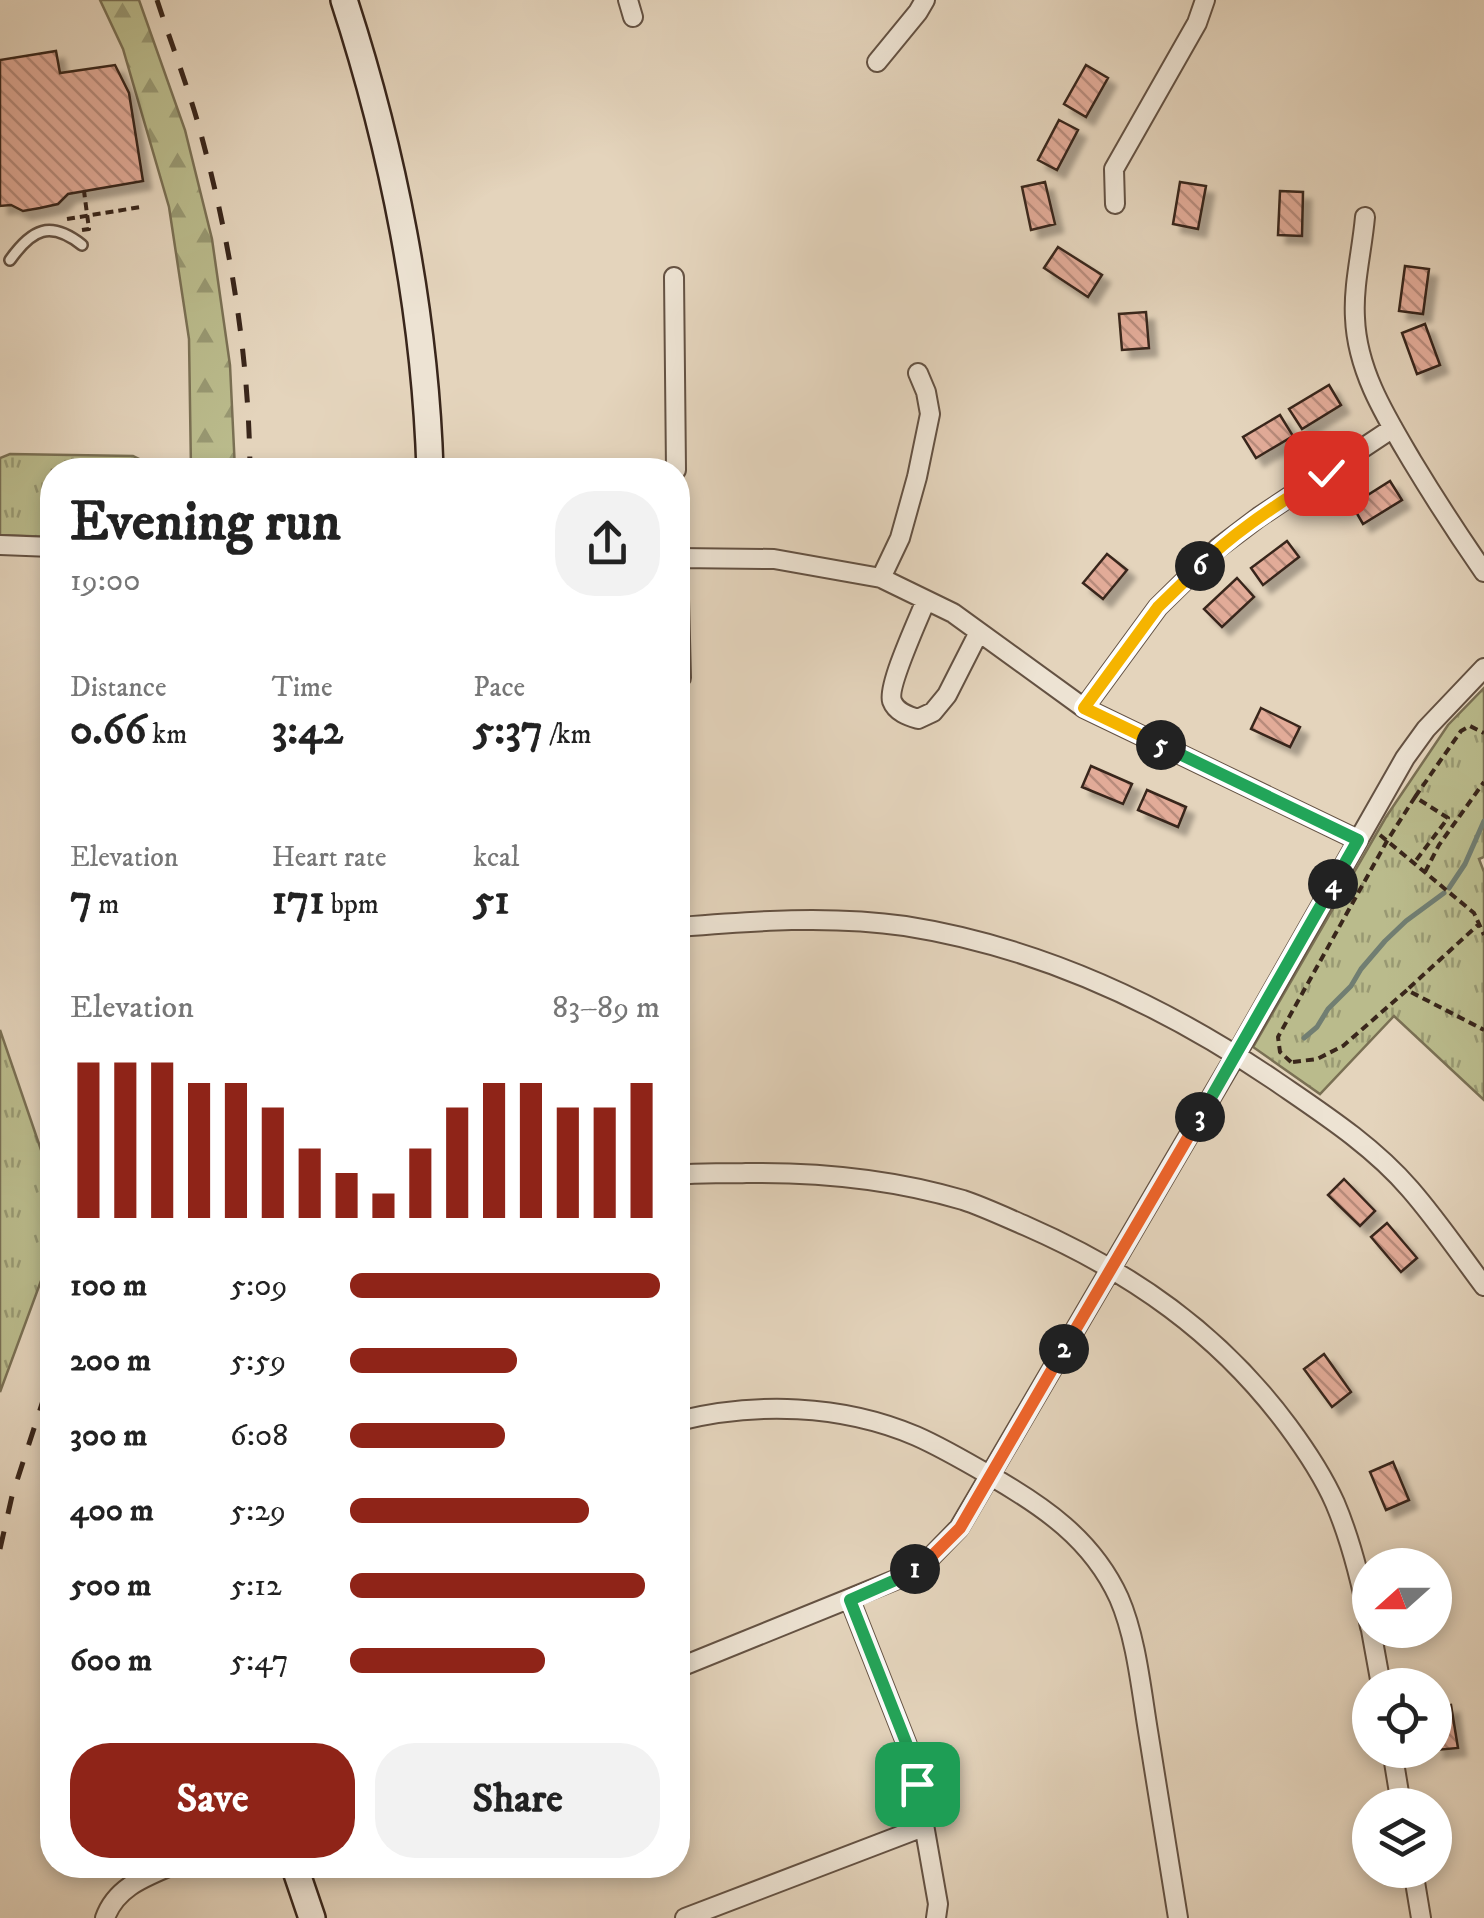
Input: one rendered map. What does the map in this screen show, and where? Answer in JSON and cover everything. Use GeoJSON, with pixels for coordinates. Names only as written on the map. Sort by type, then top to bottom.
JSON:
{"type":"FeatureCollection","features":[{"type":"Feature","properties":{"kind":"main road"},"geometry":{"type":"LineString","coordinates":[[344,0],[383,135],[408,260],[429,458]]}},
{"type":"Feature","properties":{"kind":"main road"},"geometry":{"type":"LineString","coordinates":[[298,1878],[312,1918]]}},
{"type":"Feature","properties":{"kind":"street"},"geometry":{"type":"LineString","coordinates":[[877,62],[925,0]]}},
{"type":"Feature","properties":{"kind":"street"},"geometry":{"type":"LineString","coordinates":[[1115,204],[1114,170],[1205,0]]}},
{"type":"Feature","properties":{"kind":"street"},"geometry":{"type":"LineString","coordinates":[[1365,218],[1355,295],[1356,332],[1366,374],[1393,428],[1484,572]]}},
{"type":"Feature","properties":{"kind":"street"},"geometry":{"type":"LineString","coordinates":[[674,277],[676,458]]}},
{"type":"Feature","properties":{"kind":"street"},"geometry":{"type":"LineString","coordinates":[[880,578],[900,538],[930,414],[918,373]]}},
{"type":"Feature","properties":{"kind":"street"},"geometry":{"type":"LineString","coordinates":[[1084,708],[1158,607],[1218,548],[1393,428]]}},
{"type":"Feature","properties":{"kind":"street"},"geometry":{"type":"LineString","coordinates":[[0,545],[40,547]]}},
{"type":"Feature","properties":{"kind":"street"},"geometry":{"type":"LineString","coordinates":[[690,559],[774,559],[880,578],[952,614],[1084,708],[1358,840]]}},
{"type":"Feature","properties":{"kind":"street"},"geometry":{"type":"LineString","coordinates":[[926,600],[892,685],[892,701],[902,714],[918,720],[934,712],[978,632]]}},
{"type":"Feature","properties":{"kind":"street"},"geometry":{"type":"LineString","coordinates":[[690,1663],[900,1578],[928,1560],[960,1528],[1415,743],[1484,668]]}},
{"type":"Feature","properties":{"kind":"street"},"geometry":{"type":"LineString","coordinates":[[690,926],[769,919],[905,926],[1048,962],[1145,1003],[1236,1055],[1348,1131],[1409,1188],[1484,1286]]}},
{"type":"Feature","properties":{"kind":"street"},"geometry":{"type":"LineString","coordinates":[[690,1175],[854,1177],[908,1186],[966,1201],[1072,1246],[1112,1268],[1175,1310],[1227,1355],[1268,1399],[1305,1448],[1334,1502],[1352,1553]]}},
{"type":"Feature","properties":{"kind":"street"},"geometry":{"type":"LineString","coordinates":[[690,1418],[748,1409],[814,1410],[877,1423],[960,1457],[1021,1492],[1058,1519],[1098,1562],[1119,1599],[1136,1655],[1178,1918]]}},
{"type":"Feature","properties":{"kind":"street"},"geometry":{"type":"LineString","coordinates":[[850,1600],[907,1745],[938,1904],[936,1918]]}},
{"type":"Feature","properties":{"kind":"street"},"geometry":{"type":"LineString","coordinates":[[685,1918],[922,1826]]}},
{"type":"Feature","properties":{"kind":"street"},"geometry":{"type":"LineString","coordinates":[[109,1910],[132,1883],[143,1878]]}},
{"type":"Feature","properties":{"kind":"street"},"geometry":{"type":"LineString","coordinates":[[1416,1888],[1421,1918]]}},
{"type":"Feature","properties":{"kind":"lane"},"geometry":{"type":"LineString","coordinates":[[10,260],[31,235],[46,230],[59,230],[82,245]]}},
{"type":"Feature","properties":{"kind":"path"},"geometry":{"type":"LineString","coordinates":[[84,191],[87,216],[141,207]]}},
{"type":"Feature","properties":{"kind":"path"},"geometry":{"type":"LineString","coordinates":[[1292,1062],[1280,1052],[1278,1036],[1387,841],[1461,731],[1470,726],[1484,733]]}},
{"type":"Feature","properties":{"kind":"path"},"geometry":{"type":"LineString","coordinates":[[1425,872],[1439,845],[1484,782]]}},
{"type":"Feature","properties":{"kind":"path"},"geometry":{"type":"LineString","coordinates":[[1414,863],[1448,818],[1416,797]]}},
{"type":"Feature","properties":{"kind":"path"},"geometry":{"type":"LineString","coordinates":[[1377,832],[1474,913],[1484,934]]}},
{"type":"Feature","properties":{"kind":"path"},"geometry":{"type":"LineString","coordinates":[[1281,1063],[1317,1059],[1344,1046],[1479,924]]}},
{"type":"Feature","properties":{"kind":"path"},"geometry":{"type":"LineString","coordinates":[[1407,990],[1484,1030]]}},
{"type":"Feature","properties":{"kind":"green space"},"geometry":{"type":"Polygon","coordinates":[[[100,0],[139,0],[185,130],[212,239],[230,365],[234,458],[191,458],[189,339],[169,207],[123,49],[100,0]]]}},
{"type":"Feature","properties":{"kind":"green space"},"geometry":{"type":"Polygon","coordinates":[[[10,454],[137,458],[40,458],[40,537],[0,535],[0,458],[10,454]]]}},
{"type":"Feature","properties":{"kind":"green space"},"geometry":{"type":"Polygon","coordinates":[[[1484,688],[1484,857],[1479,859],[1484,872],[1484,1100],[1394,1016],[1320,1094],[1253,1047],[1386,817],[1448,725],[1484,688]]]}},
{"type":"Feature","properties":{"kind":"green space"},"geometry":{"type":"Polygon","coordinates":[[[0,1030],[40,1147],[40,1284],[0,1392],[0,1030]]]}},
{"type":"Feature","properties":{"kind":"building"},"geometry":{"type":"Polygon","coordinates":[[[56,51],[60,73],[115,65],[129,93],[143,181],[68,194],[58,204],[23,211],[11,205],[0,206],[0,60],[56,51]]]}},
{"type":"Feature","properties":{"kind":"building"},"geometry":{"type":"Polygon","coordinates":[[[1086,65],[1108,78],[1086,117],[1064,104],[1086,65]]]}},
{"type":"Feature","properties":{"kind":"building"},"geometry":{"type":"Polygon","coordinates":[[[1059,120],[1078,130],[1057,170],[1038,160],[1059,120]]]}},
{"type":"Feature","properties":{"kind":"building"},"geometry":{"type":"Polygon","coordinates":[[[1045,182],[1055,224],[1031,230],[1022,187],[1045,182]]]}},
{"type":"Feature","properties":{"kind":"building"},"geometry":{"type":"Polygon","coordinates":[[[1180,182],[1206,186],[1198,229],[1173,224],[1180,182]]]}},
{"type":"Feature","properties":{"kind":"building"},"geometry":{"type":"Polygon","coordinates":[[[1280,191],[1303,192],[1302,236],[1278,235],[1280,191]]]}},
{"type":"Feature","properties":{"kind":"building"},"geometry":{"type":"Polygon","coordinates":[[[1058,247],[1102,275],[1088,297],[1044,268],[1058,247]]]}},
{"type":"Feature","properties":{"kind":"building"},"geometry":{"type":"Polygon","coordinates":[[[1405,266],[1429,269],[1423,314],[1399,311],[1405,266]]]}},
{"type":"Feature","properties":{"kind":"building"},"geometry":{"type":"Polygon","coordinates":[[[1146,312],[1149,348],[1122,350],[1119,314],[1146,312]]]}},
{"type":"Feature","properties":{"kind":"building"},"geometry":{"type":"Polygon","coordinates":[[[1425,324],[1440,365],[1417,374],[1402,333],[1425,324]]]}},
{"type":"Feature","properties":{"kind":"building"},"geometry":{"type":"Polygon","coordinates":[[[1329,385],[1341,405],[1302,429],[1289,409],[1329,385]]]}},
{"type":"Feature","properties":{"kind":"building"},"geometry":{"type":"Polygon","coordinates":[[[1280,415],[1293,436],[1256,458],[1243,437],[1280,415]]]}},
{"type":"Feature","properties":{"kind":"building"},"geometry":{"type":"Polygon","coordinates":[[[1390,481],[1402,500],[1363,524],[1352,505],[1390,481]]]}},
{"type":"Feature","properties":{"kind":"building"},"geometry":{"type":"Polygon","coordinates":[[[1287,541],[1299,557],[1263,585],[1251,568],[1287,541]]]}},
{"type":"Feature","properties":{"kind":"building"},"geometry":{"type":"Polygon","coordinates":[[[1107,554],[1127,570],[1103,599],[1083,583],[1107,554]]]}},
{"type":"Feature","properties":{"kind":"building"},"geometry":{"type":"Polygon","coordinates":[[[1237,578],[1254,597],[1222,627],[1204,609],[1237,578]]]}},
{"type":"Feature","properties":{"kind":"building"},"geometry":{"type":"Polygon","coordinates":[[[1261,708],[1300,727],[1290,747],[1251,729],[1261,708]]]}},
{"type":"Feature","properties":{"kind":"building"},"geometry":{"type":"Polygon","coordinates":[[[1091,766],[1132,784],[1123,804],[1082,787],[1091,766]]]}},
{"type":"Feature","properties":{"kind":"building"},"geometry":{"type":"Polygon","coordinates":[[[1147,790],[1186,807],[1178,827],[1138,810],[1147,790]]]}},
{"type":"Feature","properties":{"kind":"building"},"geometry":{"type":"Polygon","coordinates":[[[1344,1179],[1375,1211],[1360,1226],[1328,1195],[1344,1179]]]}},
{"type":"Feature","properties":{"kind":"building"},"geometry":{"type":"Polygon","coordinates":[[[1387,1223],[1417,1258],[1401,1272],[1371,1237],[1387,1223]]]}},
{"type":"Feature","properties":{"kind":"building"},"geometry":{"type":"Polygon","coordinates":[[[1324,1354],[1351,1392],[1332,1407],[1304,1369],[1324,1354]]]}},
{"type":"Feature","properties":{"kind":"building"},"geometry":{"type":"Polygon","coordinates":[[[1393,1462],[1409,1500],[1386,1510],[1370,1472],[1393,1462]]]}},
{"type":"Feature","properties":{"kind":"building"},"geometry":{"type":"Polygon","coordinates":[[[1452,1711],[1458,1748],[1452,1749],[1452,1711]]]}},
{"type":"Feature","properties":{"kind":"waterway"},"geometry":{"type":"LineString","coordinates":[[1449,888],[1465,864],[1484,821]]}},
{"type":"Feature","properties":{"kind":"waterway"},"geometry":{"type":"LineString","coordinates":[[1304,1038],[1385,941],[1444,893]]}},
{"type":"Feature","properties":{"kind":"railway"},"geometry":{"type":"LineString","coordinates":[[157,0],[197,121],[222,220],[242,344],[250,458]]}},
{"type":"Feature","properties":{"kind":"railway"},"geometry":{"type":"LineString","coordinates":[[0,1549],[12,1496],[40,1410]]}},
{"type":"Feature","properties":{"kind":"route"},"geometry":{"type":"LineString","coordinates":[[917,1784],[907,1745],[850,1600],[900,1578],[928,1560],[960,1528],[1358,840],[1084,708],[1158,607],[1218,548],[1326,473]]}}]}
